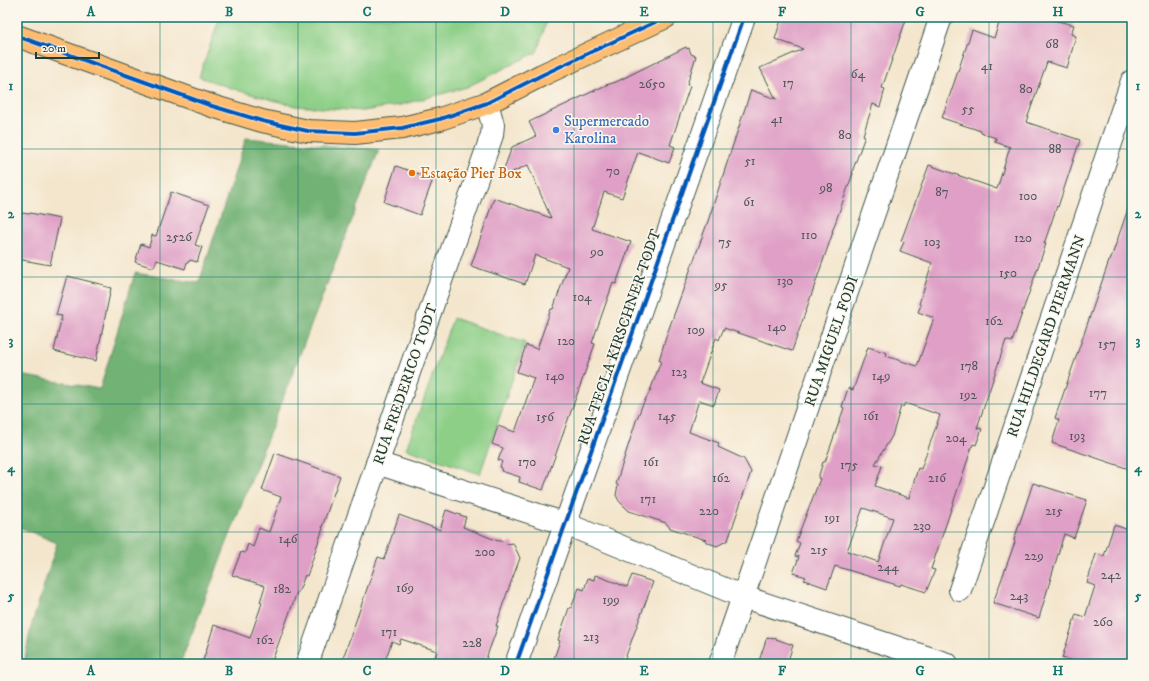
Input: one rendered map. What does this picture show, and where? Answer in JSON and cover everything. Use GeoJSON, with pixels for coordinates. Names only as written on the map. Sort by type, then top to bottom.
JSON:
{"type":"FeatureCollection","features":[{"type":"Feature","properties":{"kind":"main road"},"geometry":{"type":"LineString","coordinates":[[17,36],[212,106],[262,121],[308,131],[355,133],[395,129],[440,119],[487,103],[542,75],[666,17]]}},
{"type":"Feature","properties":{"kind":"street","name":"RUA TECLA KIRSCHNER TODT"},"geometry":{"type":"LineString","coordinates":[[516,664],[744,17]]}},
{"type":"Feature","properties":{"kind":"street","name":"RUA MIGUEL FODI"},"geometry":{"type":"LineString","coordinates":[[720,664],[744,598],[941,17]]}},
{"type":"Feature","properties":{"kind":"street","name":"RUA HILDEGARD PIERMANN"},"geometry":{"type":"LineString","coordinates":[[960,590],[1132,81]]}},
{"type":"Feature","properties":{"kind":"street","name":"RUA FREDERICO TODT"},"geometry":{"type":"LineString","coordinates":[[307,664],[492,135],[493,125],[487,103]]}},
{"type":"Feature","properties":{"kind":"street"},"geometry":{"type":"LineString","coordinates":[[377,463],[566,524],[744,598],[947,664]]}},
{"type":"Feature","properties":{"kind":"green space"},"geometry":{"type":"Polygon","coordinates":[[[220,17],[548,17],[537,52],[467,87],[400,105],[363,111],[295,106],[240,91],[199,77],[220,17]]]}},
{"type":"Feature","properties":{"kind":"green space"},"geometry":{"type":"Polygon","coordinates":[[[246,138],[379,150],[180,664],[24,664],[31,627],[57,543],[17,526],[17,384],[20,375],[100,389],[135,273],[199,283],[246,138]]]}},
{"type":"Feature","properties":{"kind":"green space"},"geometry":{"type":"Polygon","coordinates":[[[453,318],[525,343],[480,474],[406,449],[453,318]]]}},
{"type":"Feature","properties":{"kind":"building"},"geometry":{"type":"Polygon","coordinates":[[[782,17],[907,17],[882,88],[885,89],[880,107],[873,104],[863,135],[865,136],[852,172],[853,173],[792,351],[724,328],[719,340],[716,338],[700,383],[719,390],[714,405],[699,400],[689,432],[719,443],[718,447],[744,459],[751,472],[728,540],[717,546],[706,542],[706,540],[670,528],[666,523],[629,511],[619,501],[616,495],[618,485],[616,484],[636,421],[650,391],[661,361],[659,360],[667,334],[708,221],[751,90],[776,99],[760,68],[803,49],[775,39],[782,17]]]}},
{"type":"Feature","properties":{"kind":"building"},"geometry":{"type":"Polygon","coordinates":[[[1001,17],[1041,17],[1074,25],[1071,34],[1076,36],[1067,68],[1047,62],[1026,122],[1080,140],[1012,342],[1006,340],[977,428],[982,429],[976,445],[973,444],[931,569],[935,570],[926,592],[901,584],[900,586],[835,566],[827,588],[804,580],[806,577],[793,573],[799,557],[795,556],[800,543],[796,541],[820,479],[818,478],[844,408],[842,407],[848,388],[853,390],[868,347],[887,353],[886,356],[917,366],[934,318],[918,312],[921,305],[919,304],[932,263],[900,251],[904,242],[901,241],[929,165],[997,189],[1010,147],[995,142],[996,138],[981,133],[981,131],[942,118],[972,30],[994,38],[1001,17]],[[905,403],[903,407],[901,406],[892,436],[875,464],[882,466],[875,486],[909,498],[918,468],[921,469],[940,415],[905,403]],[[863,508],[847,551],[878,562],[893,518],[863,508]]]}},
{"type":"Feature","properties":{"kind":"building"},"geometry":{"type":"Polygon","coordinates":[[[686,47],[687,49],[689,48],[691,54],[696,56],[687,85],[690,86],[670,145],[675,147],[669,163],[638,152],[622,198],[604,192],[592,229],[631,242],[616,284],[613,283],[592,343],[595,344],[543,490],[519,482],[520,477],[501,471],[502,468],[500,467],[502,461],[498,460],[503,448],[492,444],[498,426],[515,432],[534,378],[517,372],[526,345],[537,349],[568,267],[535,255],[525,284],[471,266],[494,198],[551,218],[528,165],[501,177],[512,147],[536,136],[529,122],[606,85],[616,82],[686,47]]]}},
{"type":"Feature","properties":{"kind":"building"},"geometry":{"type":"Polygon","coordinates":[[[396,166],[433,179],[420,215],[384,202],[396,166]]]}},
{"type":"Feature","properties":{"kind":"building"},"geometry":{"type":"Polygon","coordinates":[[[171,192],[209,205],[195,245],[202,247],[197,262],[190,260],[187,262],[185,269],[157,260],[154,267],[135,262],[141,244],[149,247],[152,235],[156,236],[171,192]]]}},
{"type":"Feature","properties":{"kind":"building"},"geometry":{"type":"Polygon","coordinates":[[[1129,206],[1132,207],[1132,470],[1052,443],[1059,420],[1055,418],[1129,206]]]}},
{"type":"Feature","properties":{"kind":"building"},"geometry":{"type":"Polygon","coordinates":[[[21,213],[30,213],[60,219],[50,265],[17,259],[17,235],[21,213]]]}},
{"type":"Feature","properties":{"kind":"building"},"geometry":{"type":"Polygon","coordinates":[[[67,276],[111,288],[96,361],[54,351],[62,316],[56,315],[67,276]]]}},
{"type":"Feature","properties":{"kind":"building"},"geometry":{"type":"Polygon","coordinates":[[[275,453],[340,476],[307,576],[305,575],[299,591],[297,592],[271,664],[202,664],[214,625],[250,638],[262,603],[260,602],[265,586],[232,575],[241,552],[245,553],[248,544],[253,547],[259,528],[269,532],[281,497],[262,490],[275,453]]]}},
{"type":"Feature","properties":{"kind":"building"},"geometry":{"type":"Polygon","coordinates":[[[1033,483],[1087,500],[1074,538],[1064,534],[1039,618],[993,603],[1015,542],[1014,540],[1033,483]]]}},
{"type":"Feature","properties":{"kind":"building"},"geometry":{"type":"Polygon","coordinates":[[[446,510],[466,517],[463,527],[498,541],[503,541],[506,544],[513,543],[520,558],[503,604],[496,626],[498,626],[484,664],[433,664],[437,651],[401,639],[399,644],[392,641],[384,664],[341,664],[378,557],[384,559],[399,515],[440,530],[446,510]]]}},
{"type":"Feature","properties":{"kind":"building"},"geometry":{"type":"Polygon","coordinates":[[[1114,525],[1132,531],[1132,648],[1127,664],[1084,664],[1062,658],[1076,614],[1085,617],[1095,586],[1087,583],[1096,554],[1104,556],[1114,525]]]}},
{"type":"Feature","properties":{"kind":"building"},"geometry":{"type":"Polygon","coordinates":[[[595,575],[627,587],[632,575],[653,582],[623,664],[552,664],[560,641],[558,640],[569,608],[571,608],[579,588],[584,590],[588,578],[594,580],[595,575]]]}},
{"type":"Feature","properties":{"kind":"building"},"geometry":{"type":"Polygon","coordinates":[[[767,637],[793,645],[787,664],[758,664],[767,637]]]}},
{"type":"Feature","properties":{"kind":"cycle path"},"geometry":{"type":"LineString","coordinates":[[17,36],[212,106],[262,121],[308,131],[355,133],[402,128],[440,119],[487,103],[542,75],[666,17]]}},
{"type":"Feature","properties":{"kind":"cycle path"},"geometry":{"type":"LineString","coordinates":[[516,664],[744,17]]}},
{"type":"Feature","properties":{"kind":"place","name":"Supermercado Karolina"},"geometry":{"type":"Point","coordinates":[556,130]}},
{"type":"Feature","properties":{"kind":"place","name":"Estação Pier Box"},"geometry":{"type":"Point","coordinates":[412,173]}}]}
